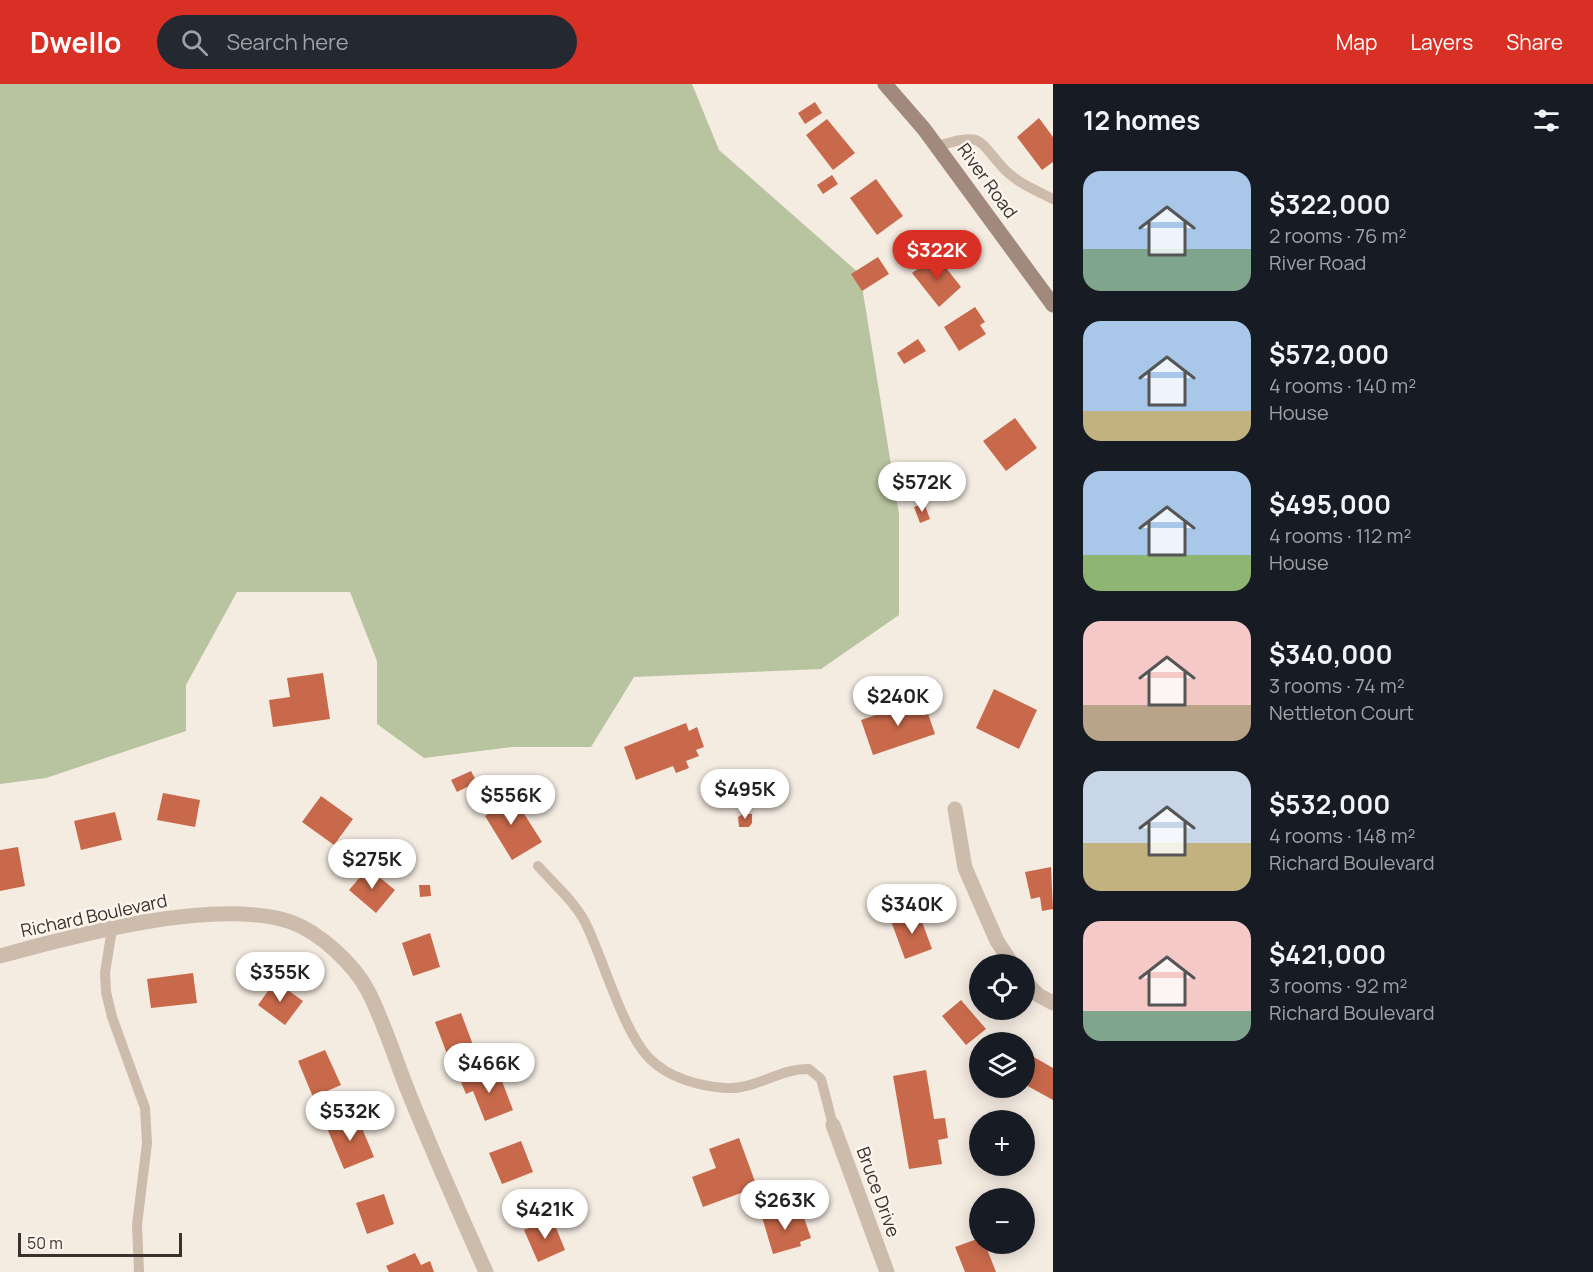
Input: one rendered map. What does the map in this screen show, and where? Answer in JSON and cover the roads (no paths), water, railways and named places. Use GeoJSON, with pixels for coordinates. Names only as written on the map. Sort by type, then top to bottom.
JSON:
{"type":"FeatureCollection","features":[{"type":"Feature","properties":{"kind":"main road","name":"River Road"},"geometry":{"type":"LineString","coordinates":[[885,84],[937,146],[1053,305]]}},
{"type":"Feature","properties":{"kind":"street"},"geometry":{"type":"LineString","coordinates":[[955,809],[965,868],[997,941],[1005,954]]}},
{"type":"Feature","properties":{"kind":"street","name":"Richard Boulevard"},"geometry":{"type":"LineString","coordinates":[[0,956],[59,940],[155,920],[238,914],[291,922],[332,946],[367,989],[435,1157],[486,1272]]}},
{"type":"Feature","properties":{"kind":"street"},"geometry":{"type":"LineString","coordinates":[[1035,992],[1053,1003]]}},
{"type":"Feature","properties":{"kind":"street","name":"Bruce Drive"},"geometry":{"type":"LineString","coordinates":[[833,1125],[887,1272]]}},
{"type":"Feature","properties":{"kind":"lane"},"geometry":{"type":"LineString","coordinates":[[937,146],[975,138],[988,147],[1006,171],[1053,199]]}},
{"type":"Feature","properties":{"kind":"lane"},"geometry":{"type":"LineString","coordinates":[[538,866],[581,915],[635,1037],[651,1060],[671,1075],[687,1081],[725,1088],[743,1088],[791,1071],[810,1070],[821,1079],[833,1125]]}},
{"type":"Feature","properties":{"kind":"lane"},"geometry":{"type":"LineString","coordinates":[[112,929],[105,973],[106,993],[112,1017],[145,1108],[147,1143],[137,1225],[139,1272]]}}]}
